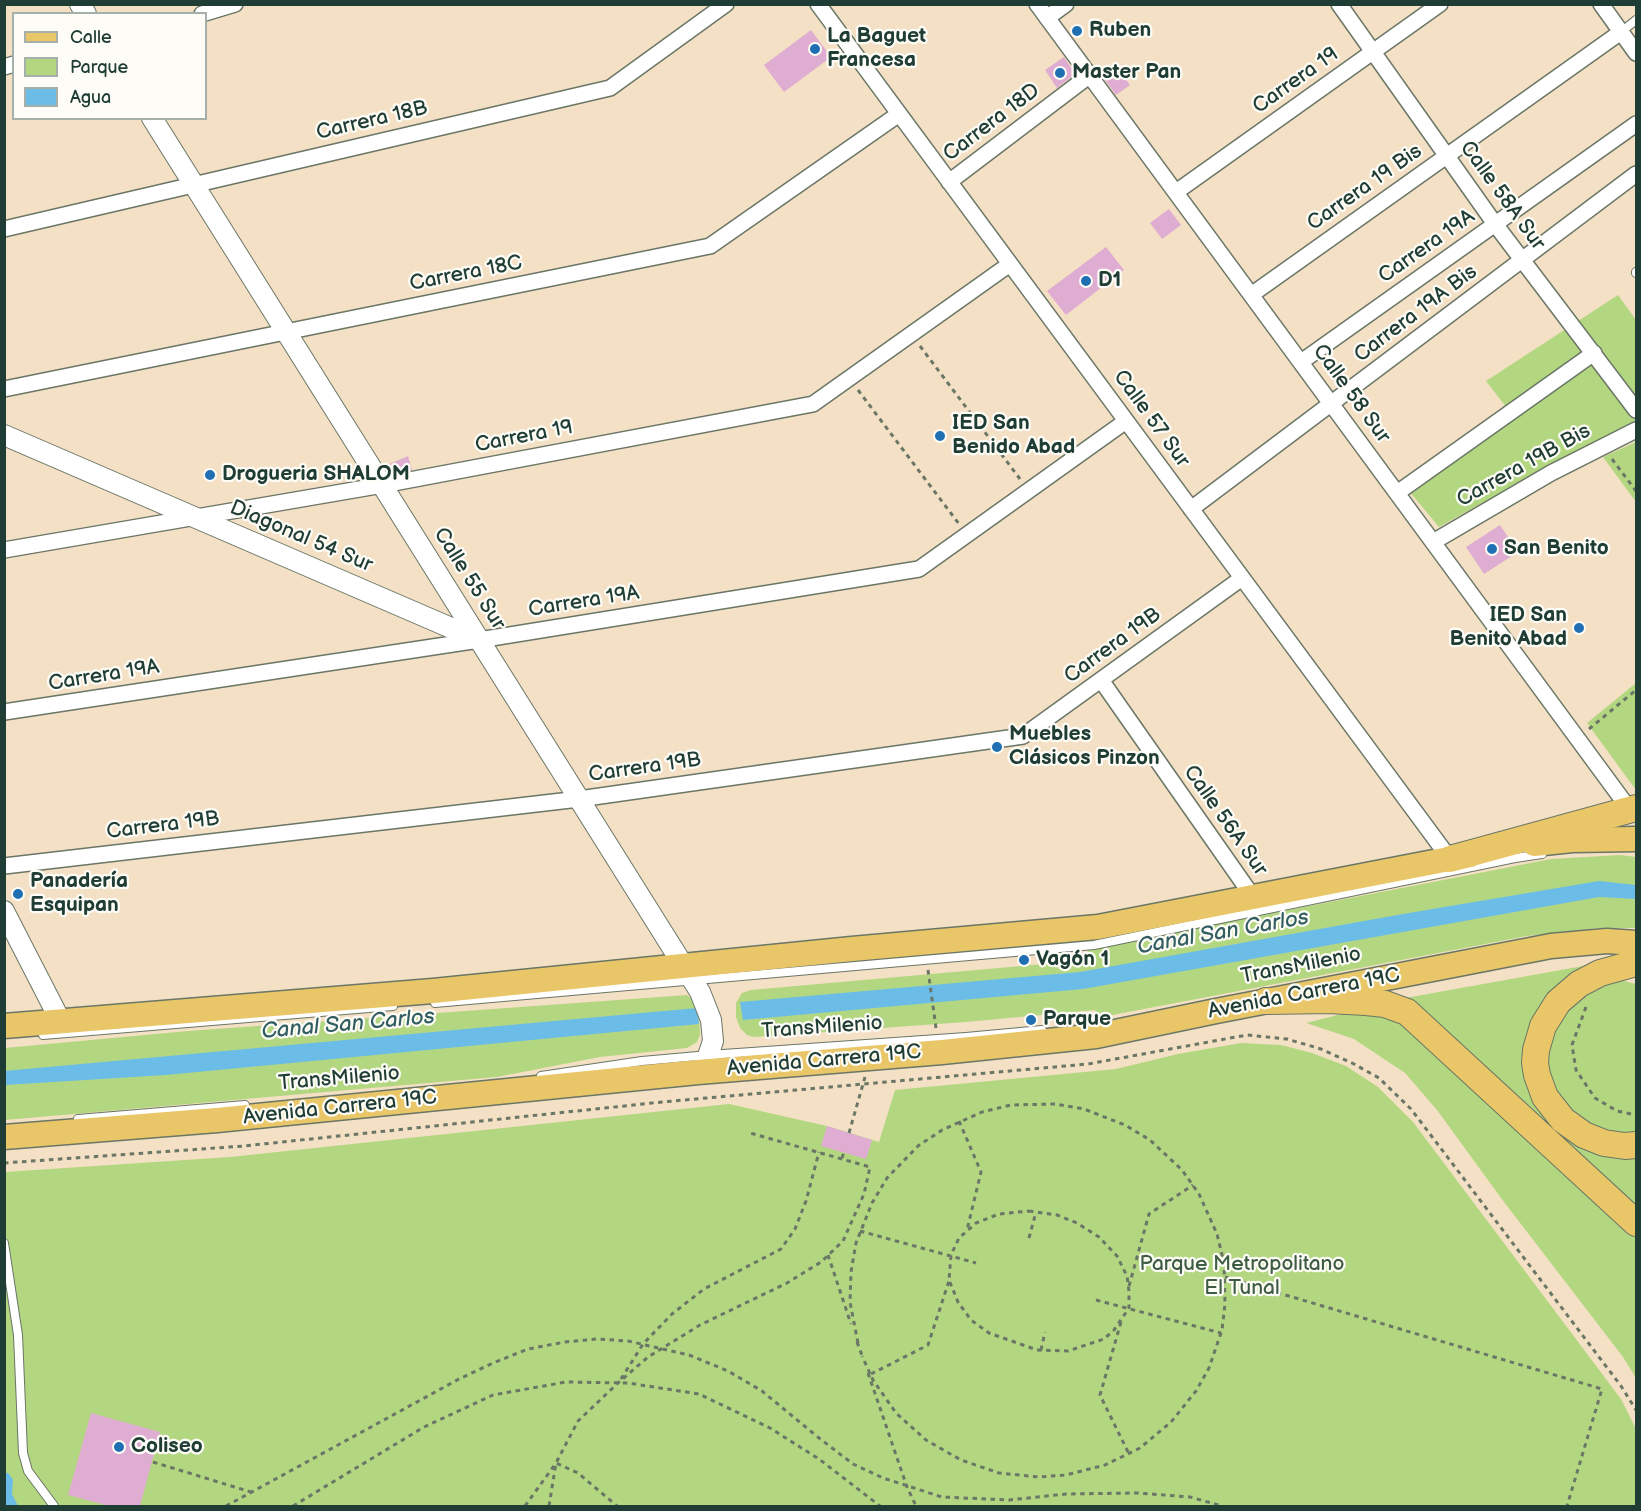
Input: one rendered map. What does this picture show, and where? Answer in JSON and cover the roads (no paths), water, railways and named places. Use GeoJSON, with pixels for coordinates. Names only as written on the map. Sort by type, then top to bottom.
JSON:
{"type":"FeatureCollection","features":[{"type":"Feature","properties":{"kind":"highway"},"geometry":{"type":"LineString","coordinates":[[1450,859],[1633,809]]}},
{"type":"Feature","properties":{"kind":"highway"},"geometry":{"type":"LineString","coordinates":[[1636,963],[1600,973],[1579,984],[1558,1002],[1544,1026],[1536,1050],[1535,1063],[1545,1097],[1563,1120],[1584,1135],[1604,1143],[1625,1146],[1636,1144]]}},
{"type":"Feature","properties":{"kind":"highway"},"geometry":{"type":"LineString","coordinates":[[1266,1001],[1366,1002],[1385,1004],[1407,1012],[1636,1223]]}},
{"type":"Feature","properties":{"kind":"main road"},"geometry":{"type":"LineString","coordinates":[[4,1026],[688,973],[1098,927],[1544,842],[1636,839]]}},
{"type":"Feature","properties":{"kind":"main road","name":"Avenida Carrera 19C"},"geometry":{"type":"LineString","coordinates":[[4,1137],[229,1119],[703,1063],[870,1058],[1096,1036],[1551,946],[1607,941],[1631,936]]}},
{"type":"Feature","properties":{"kind":"street"},"geometry":{"type":"LineString","coordinates":[[207,12],[235,4]]}},
{"type":"Feature","properties":{"kind":"street","name":"Carrera 18B"},"geometry":{"type":"LineString","coordinates":[[4,229],[610,88],[726,4]]}},
{"type":"Feature","properties":{"kind":"street","name":"Calle 57 Sur"},"geometry":{"type":"LineString","coordinates":[[818,4],[1450,859]]}},
{"type":"Feature","properties":{"kind":"street","name":"Calle 58 Sur"},"geometry":{"type":"LineString","coordinates":[[1037,4],[1577,738],[1633,809]]}},
{"type":"Feature","properties":{"kind":"street"},"geometry":{"type":"LineString","coordinates":[[1047,18],[1066,4]]}},
{"type":"Feature","properties":{"kind":"street","name":"Calle 58A Sur"},"geometry":{"type":"LineString","coordinates":[[1339,4],[1495,224],[1636,410]]}},
{"type":"Feature","properties":{"kind":"street","name":"Carrera 19"},"geometry":{"type":"LineString","coordinates":[[1176,192],[1440,4]]}},
{"type":"Feature","properties":{"kind":"street"},"geometry":{"type":"LineString","coordinates":[[1601,4],[1636,53]]}},
{"type":"Feature","properties":{"kind":"street","name":"Carrera 19 Bis"},"geometry":{"type":"LineString","coordinates":[[1251,295],[1621,32]]}},
{"type":"Feature","properties":{"kind":"street","name":"Carrera 18D"},"geometry":{"type":"LineString","coordinates":[[949,182],[1090,75]]}},
{"type":"Feature","properties":{"kind":"street","name":"Carrera 18C"},"geometry":{"type":"LineString","coordinates":[[4,389],[710,246],[899,114]]}},
{"type":"Feature","properties":{"kind":"street","name":"Calle 55 Sur"},"geometry":{"type":"LineString","coordinates":[[153,120],[705,1001],[711,1020],[713,1041],[703,1063]]}},
{"type":"Feature","properties":{"kind":"street","name":"Carrera 19A"},"geometry":{"type":"LineString","coordinates":[[1301,362],[1636,124]]}},
{"type":"Feature","properties":{"kind":"street","name":"Carrera 19A Bis"},"geometry":{"type":"LineString","coordinates":[[1191,509],[1636,174]]}},
{"type":"Feature","properties":{"kind":"street","name":"Carrera 19"},"geometry":{"type":"LineString","coordinates":[[4,550],[383,485],[813,404],[1010,264]]}},
{"type":"Feature","properties":{"kind":"street"},"geometry":{"type":"LineString","coordinates":[[1397,493],[1594,353]]}},
{"type":"Feature","properties":{"kind":"street","name":"Carrera 19A"},"geometry":{"type":"LineString","coordinates":[[4,712],[479,640],[919,569],[1126,420]]}},
{"type":"Feature","properties":{"kind":"street","name":"Carrera 19B Bis"},"geometry":{"type":"LineString","coordinates":[[1433,542],[1551,473],[1636,430]]}},
{"type":"Feature","properties":{"kind":"street","name":"Diagonal 54 Sur"},"geometry":{"type":"LineString","coordinates":[[4,435],[479,640]]}},
{"type":"Feature","properties":{"kind":"street","name":"Carrera 19B"},"geometry":{"type":"LineString","coordinates":[[4,866],[579,799],[1023,736],[1242,578]]}},
{"type":"Feature","properties":{"kind":"street","name":"Calle 56A Sur"},"geometry":{"type":"LineString","coordinates":[[1101,680],[1253,897]]}},
{"type":"Feature","properties":{"kind":"street"},"geometry":{"type":"LineString","coordinates":[[4,911],[60,1020]]}},
{"type":"Feature","properties":{"kind":"lane"},"geometry":{"type":"LineString","coordinates":[[1621,32],[1636,20]]}},
{"type":"Feature","properties":{"kind":"lane"},"geometry":{"type":"LineString","coordinates":[[423,1004],[688,973],[1094,945],[1515,858],[1547,854]]}},
{"type":"Feature","properties":{"kind":"lane"},"geometry":{"type":"LineString","coordinates":[[1545,938],[1556,936]]}},
{"type":"Feature","properties":{"kind":"lane"},"geometry":{"type":"LineString","coordinates":[[1567,936],[1631,936]]}},
{"type":"Feature","properties":{"kind":"lane"},"geometry":{"type":"LineString","coordinates":[[38,1035],[399,1006]]}},
{"type":"Feature","properties":{"kind":"lane","name":"TransMilenio"},"geometry":{"type":"LineString","coordinates":[[534,1077],[642,1061],[703,1063],[1049,1029]]}},
{"type":"Feature","properties":{"kind":"lane"},"geometry":{"type":"LineString","coordinates":[[455,1087],[466,1086]]}},
{"type":"Feature","properties":{"kind":"lane","name":"TransMilenio"},"geometry":{"type":"LineString","coordinates":[[71,1120],[252,1105]]}},
{"type":"Feature","properties":{"kind":"lane"},"geometry":{"type":"LineString","coordinates":[[4,1243],[18,1335],[23,1453],[28,1472],[54,1506]]}},
{"type":"Feature","properties":{"kind":"water"},"geometry":{"type":"Polygon","coordinates":[[[1599,881],[1636,885],[1636,899],[1599,897],[1083,989],[743,1020],[740,1002],[1080,972],[1599,881]]]}},
{"type":"Feature","properties":{"kind":"water"},"geometry":{"type":"Polygon","coordinates":[[[697,1008],[699,1024],[166,1075],[5,1085],[4,1071],[697,1008]]]}},
{"type":"Feature","properties":{"kind":"water"},"geometry":{"type":"Polygon","coordinates":[[[5,1472],[13,1480],[12,1494],[18,1506],[5,1506],[5,1472]]]}},
{"type":"Feature","properties":{"kind":"place","name":"Ruben"},"geometry":{"type":"Point","coordinates":[1077,31]}},
{"type":"Feature","properties":{"kind":"place","name":"La Baguet Francesa"},"geometry":{"type":"Point","coordinates":[815,49]}},
{"type":"Feature","properties":{"kind":"place","name":"Master Pan"},"geometry":{"type":"Point","coordinates":[1060,73]}},
{"type":"Feature","properties":{"kind":"place","name":"D1"},"geometry":{"type":"Point","coordinates":[1086,281]}},
{"type":"Feature","properties":{"kind":"place","name":"IED San Benido Abad"},"geometry":{"type":"Point","coordinates":[940,436]}},
{"type":"Feature","properties":{"kind":"place","name":"Drogueria SHALOM"},"geometry":{"type":"Point","coordinates":[210,475]}},
{"type":"Feature","properties":{"kind":"place","name":"San Benito"},"geometry":{"type":"Point","coordinates":[1492,549]}},
{"type":"Feature","properties":{"kind":"place","name":"IED San Benito Abad"},"geometry":{"type":"Point","coordinates":[1579,628]}},
{"type":"Feature","properties":{"kind":"place","name":"Muebles Clásicos Pinzon"},"geometry":{"type":"Point","coordinates":[997,747]}},
{"type":"Feature","properties":{"kind":"place","name":"Panadería Esquipan"},"geometry":{"type":"Point","coordinates":[18,894]}},
{"type":"Feature","properties":{"kind":"place","name":"Vagón 1"},"geometry":{"type":"Point","coordinates":[1024,960]}},
{"type":"Feature","properties":{"kind":"place","name":"Parque"},"geometry":{"type":"Point","coordinates":[1031,1020]}},
{"type":"Feature","properties":{"kind":"place","name":"Coliseo"},"geometry":{"type":"Point","coordinates":[119,1447]}},
{"type":"Feature","properties":{"kind":"water label","name":"Canal San Carlos"},"geometry":{"type":"Point","coordinates":[1223,933]}},
{"type":"Feature","properties":{"kind":"water label","name":"Canal San Carlos"},"geometry":{"type":"Point","coordinates":[348,1025]}},
{"type":"Feature","properties":{"kind":"park label","name":"Parque Metropolitano El Tunal"},"geometry":{"type":"Point","coordinates":[1242,1277]}}]}
